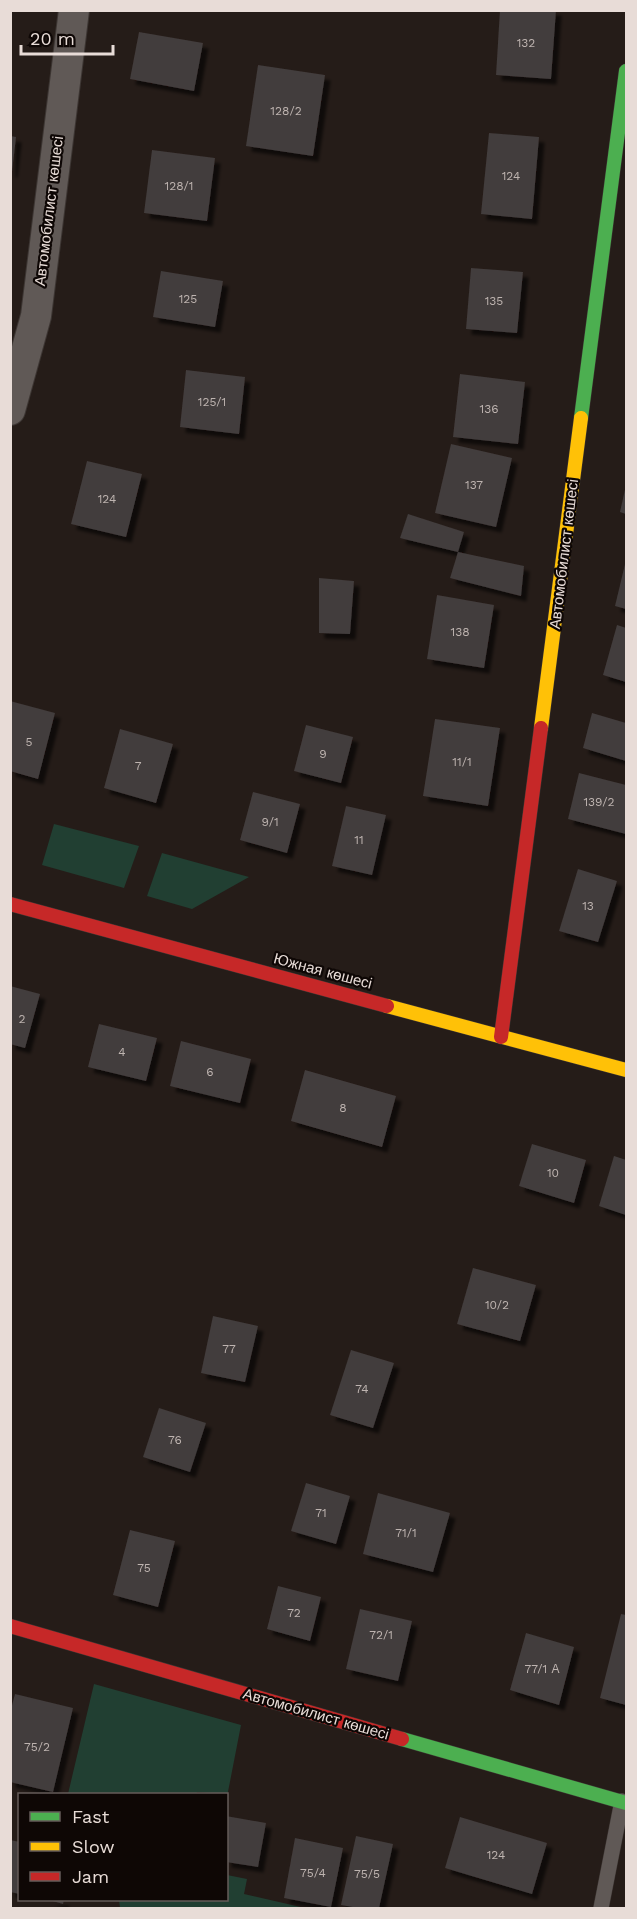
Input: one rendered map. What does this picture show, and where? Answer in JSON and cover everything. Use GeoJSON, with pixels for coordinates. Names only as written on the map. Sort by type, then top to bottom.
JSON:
{"type":"FeatureCollection","features":[{"type":"Feature","properties":{"kind":"street","name":"Автомобилист көшесі"},"geometry":{"type":"LineString","coordinates":[[10,410],[36,316],[74,10]]}},
{"type":"Feature","properties":{"kind":"street","name":"Автомобилист көшесі"},"geometry":{"type":"LineString","coordinates":[[501,1037],[627,71]]}},
{"type":"Feature","properties":{"kind":"street","name":"Южная көшесі"},"geometry":{"type":"LineString","coordinates":[[10,904],[627,1070]]}},
{"type":"Feature","properties":{"kind":"street","name":"Автомобилист көшесі"},"geometry":{"type":"LineString","coordinates":[[10,1626],[624,1802]]}},
{"type":"Feature","properties":{"kind":"lane","name":"Автомобилист көшесі"},"geometry":{"type":"LineString","coordinates":[[601,1908],[624,1802]]}},
{"type":"Feature","properties":{"kind":"green space"},"geometry":{"type":"Polygon","coordinates":[[[54,824],[139,846],[124,888],[42,865],[54,824]]]}},
{"type":"Feature","properties":{"kind":"green space"},"geometry":{"type":"Polygon","coordinates":[[[162,853],[249,877],[192,909],[147,896],[162,853]]]}},
{"type":"Feature","properties":{"kind":"green space"},"geometry":{"type":"Polygon","coordinates":[[[94,1684],[241,1725],[228,1793],[68,1793],[94,1684]]]}},
{"type":"Feature","properties":{"kind":"green space"},"geometry":{"type":"Polygon","coordinates":[[[228,1875],[247,1879],[244,1894],[305,1908],[120,1908],[119,1901],[228,1901],[228,1875]]]}},
{"type":"Feature","properties":{"kind":"building"},"geometry":{"type":"Polygon","coordinates":[[[500,10],[556,10],[551,79],[496,75],[500,10]]]}},
{"type":"Feature","properties":{"kind":"building"},"geometry":{"type":"Polygon","coordinates":[[[139,32],[203,43],[194,91],[130,79],[139,32]]]}},
{"type":"Feature","properties":{"kind":"building"},"geometry":{"type":"Polygon","coordinates":[[[258,65],[325,75],[313,156],[246,146],[258,65]]]}},
{"type":"Feature","properties":{"kind":"building"},"geometry":{"type":"Polygon","coordinates":[[[489,133],[539,137],[532,219],[481,214],[489,133]]]}},
{"type":"Feature","properties":{"kind":"building"},"geometry":{"type":"Polygon","coordinates":[[[10,136],[16,137],[12,172],[10,172],[10,136]]]}},
{"type":"Feature","properties":{"kind":"building"},"geometry":{"type":"Polygon","coordinates":[[[152,150],[215,158],[207,221],[144,213],[152,150]]]}},
{"type":"Feature","properties":{"kind":"building"},"geometry":{"type":"Polygon","coordinates":[[[471,268],[523,272],[517,333],[466,329],[471,268]]]}},
{"type":"Feature","properties":{"kind":"building"},"geometry":{"type":"Polygon","coordinates":[[[161,271],[223,281],[215,327],[153,317],[161,271]]]}},
{"type":"Feature","properties":{"kind":"building"},"geometry":{"type":"Polygon","coordinates":[[[186,370],[245,377],[239,434],[180,427],[186,370]]]}},
{"type":"Feature","properties":{"kind":"building"},"geometry":{"type":"Polygon","coordinates":[[[460,374],[525,382],[518,444],[453,437],[460,374]]]}},
{"type":"Feature","properties":{"kind":"building"},"geometry":{"type":"Polygon","coordinates":[[[451,444],[512,458],[496,527],[435,513],[451,444]]]}},
{"type":"Feature","properties":{"kind":"building"},"geometry":{"type":"Polygon","coordinates":[[[87,461],[142,474],[126,537],[71,524],[87,461]]]}},
{"type":"Feature","properties":{"kind":"building"},"geometry":{"type":"Polygon","coordinates":[[[626,485],[626,514],[620,512],[626,485]]]}},
{"type":"Feature","properties":{"kind":"building"},"geometry":{"type":"Polygon","coordinates":[[[408,514],[464,532],[458,552],[400,538],[408,514]]]}},
{"type":"Feature","properties":{"kind":"building"},"geometry":{"type":"Polygon","coordinates":[[[458,552],[524,566],[521,596],[450,578],[458,552]]]}},
{"type":"Feature","properties":{"kind":"building"},"geometry":{"type":"Polygon","coordinates":[[[626,560],[626,609],[615,606],[626,560]]]}},
{"type":"Feature","properties":{"kind":"building"},"geometry":{"type":"Polygon","coordinates":[[[319,578],[354,581],[350,634],[319,633],[319,578]]]}},
{"type":"Feature","properties":{"kind":"building"},"geometry":{"type":"Polygon","coordinates":[[[437,595],[494,605],[484,668],[427,659],[437,595]]]}},
{"type":"Feature","properties":{"kind":"building"},"geometry":{"type":"Polygon","coordinates":[[[617,625],[626,628],[626,682],[603,675],[617,625]]]}},
{"type":"Feature","properties":{"kind":"building"},"geometry":{"type":"Polygon","coordinates":[[[10,701],[55,713],[38,779],[10,771],[10,701]]]}},
{"type":"Feature","properties":{"kind":"building"},"geometry":{"type":"Polygon","coordinates":[[[592,713],[626,723],[626,761],[583,748],[592,713]]]}},
{"type":"Feature","properties":{"kind":"building"},"geometry":{"type":"Polygon","coordinates":[[[435,719],[500,728],[488,806],[423,796],[435,719]]]}},
{"type":"Feature","properties":{"kind":"building"},"geometry":{"type":"Polygon","coordinates":[[[306,725],[353,737],[341,783],[294,771],[306,725]]]}},
{"type":"Feature","properties":{"kind":"building"},"geometry":{"type":"Polygon","coordinates":[[[120,729],[173,744],[156,803],[104,788],[120,729]]]}},
{"type":"Feature","properties":{"kind":"building"},"geometry":{"type":"Polygon","coordinates":[[[579,773],[626,785],[626,834],[568,819],[579,773]]]}},
{"type":"Feature","properties":{"kind":"building"},"geometry":{"type":"Polygon","coordinates":[[[253,792],[300,804],[287,853],[240,840],[253,792]]]}},
{"type":"Feature","properties":{"kind":"building"},"geometry":{"type":"Polygon","coordinates":[[[346,806],[386,815],[372,875],[332,866],[346,806]]]}},
{"type":"Feature","properties":{"kind":"building"},"geometry":{"type":"Polygon","coordinates":[[[578,869],[617,881],[598,942],[559,931],[578,869]]]}},
{"type":"Feature","properties":{"kind":"building"},"geometry":{"type":"Polygon","coordinates":[[[10,986],[40,994],[25,1048],[10,1044],[10,986]]]}},
{"type":"Feature","properties":{"kind":"building"},"geometry":{"type":"Polygon","coordinates":[[[99,1024],[157,1038],[146,1081],[88,1067],[99,1024]]]}},
{"type":"Feature","properties":{"kind":"building"},"geometry":{"type":"Polygon","coordinates":[[[181,1041],[251,1059],[240,1103],[170,1086],[181,1041]]]}},
{"type":"Feature","properties":{"kind":"building"},"geometry":{"type":"Polygon","coordinates":[[[305,1070],[396,1096],[382,1147],[291,1121],[305,1070]]]}},
{"type":"Feature","properties":{"kind":"building"},"geometry":{"type":"Polygon","coordinates":[[[532,1144],[586,1160],[574,1203],[519,1186],[532,1144]]]}},
{"type":"Feature","properties":{"kind":"building"},"geometry":{"type":"Polygon","coordinates":[[[614,1156],[626,1160],[626,1215],[599,1206],[614,1156]]]}},
{"type":"Feature","properties":{"kind":"building"},"geometry":{"type":"Polygon","coordinates":[[[473,1268],[536,1285],[520,1341],[457,1324],[473,1268]]]}},
{"type":"Feature","properties":{"kind":"building"},"geometry":{"type":"Polygon","coordinates":[[[213,1316],[258,1326],[245,1382],[201,1373],[213,1316]]]}},
{"type":"Feature","properties":{"kind":"building"},"geometry":{"type":"Polygon","coordinates":[[[351,1350],[394,1363],[373,1428],[330,1415],[351,1350]]]}},
{"type":"Feature","properties":{"kind":"building"},"geometry":{"type":"Polygon","coordinates":[[[159,1408],[206,1423],[190,1472],[143,1457],[159,1408]]]}},
{"type":"Feature","properties":{"kind":"building"},"geometry":{"type":"Polygon","coordinates":[[[306,1483],[350,1496],[336,1544],[291,1531],[306,1483]]]}},
{"type":"Feature","properties":{"kind":"building"},"geometry":{"type":"Polygon","coordinates":[[[378,1493],[450,1513],[433,1572],[363,1554],[378,1493]]]}},
{"type":"Feature","properties":{"kind":"building"},"geometry":{"type":"Polygon","coordinates":[[[130,1530],[175,1541],[158,1607],[113,1595],[130,1530]]]}},
{"type":"Feature","properties":{"kind":"building"},"geometry":{"type":"Polygon","coordinates":[[[278,1586],[321,1597],[310,1641],[267,1629],[278,1586]]]}},
{"type":"Feature","properties":{"kind":"building"},"geometry":{"type":"Polygon","coordinates":[[[360,1609],[412,1621],[398,1681],[346,1669],[360,1609]]]}},
{"type":"Feature","properties":{"kind":"building"},"geometry":{"type":"Polygon","coordinates":[[[621,1614],[626,1615],[626,1705],[600,1698],[621,1614]]]}},
{"type":"Feature","properties":{"kind":"building"},"geometry":{"type":"Polygon","coordinates":[[[526,1633],[574,1647],[559,1705],[510,1690],[526,1633]]]}},
{"type":"Feature","properties":{"kind":"building"},"geometry":{"type":"Polygon","coordinates":[[[15,1694],[73,1708],[53,1792],[10,1782],[10,1713],[15,1694]]]}},
{"type":"Feature","properties":{"kind":"building"},"geometry":{"type":"Polygon","coordinates":[[[228,1816],[266,1823],[258,1867],[228,1862],[228,1816]]]}},
{"type":"Feature","properties":{"kind":"building"},"geometry":{"type":"Polygon","coordinates":[[[460,1817],[547,1843],[532,1894],[445,1868],[460,1817]]]}},
{"type":"Feature","properties":{"kind":"building"},"geometry":{"type":"Polygon","coordinates":[[[356,1836],[393,1844],[379,1908],[341,1905],[356,1836]]]}},
{"type":"Feature","properties":{"kind":"building"},"geometry":{"type":"Polygon","coordinates":[[[295,1838],[343,1848],[331,1907],[284,1898],[295,1838]]]}},
{"type":"Feature","properties":{"kind":"building"},"geometry":{"type":"Polygon","coordinates":[[[10,1840],[18,1842],[18,1894],[10,1892],[10,1840]]]}},
{"type":"Feature","properties":{"kind":"traffic: fast"},"geometry":{"type":"LineString","coordinates":[[581,418],[626,71]]}},
{"type":"Feature","properties":{"kind":"traffic: fast"},"geometry":{"type":"LineString","coordinates":[[402,1739],[626,1803]]}},
{"type":"Feature","properties":{"kind":"traffic: slow"},"geometry":{"type":"LineString","coordinates":[[541,728],[581,418]]}},
{"type":"Feature","properties":{"kind":"traffic: slow"},"geometry":{"type":"LineString","coordinates":[[387,1006],[626,1070]]}},
{"type":"Feature","properties":{"kind":"traffic: jam"},"geometry":{"type":"LineString","coordinates":[[501,1037],[541,728]]}},
{"type":"Feature","properties":{"kind":"traffic: jam"},"geometry":{"type":"LineString","coordinates":[[10,904],[387,1006]]}},
{"type":"Feature","properties":{"kind":"traffic: jam"},"geometry":{"type":"LineString","coordinates":[[10,1626],[402,1739]]}}]}
